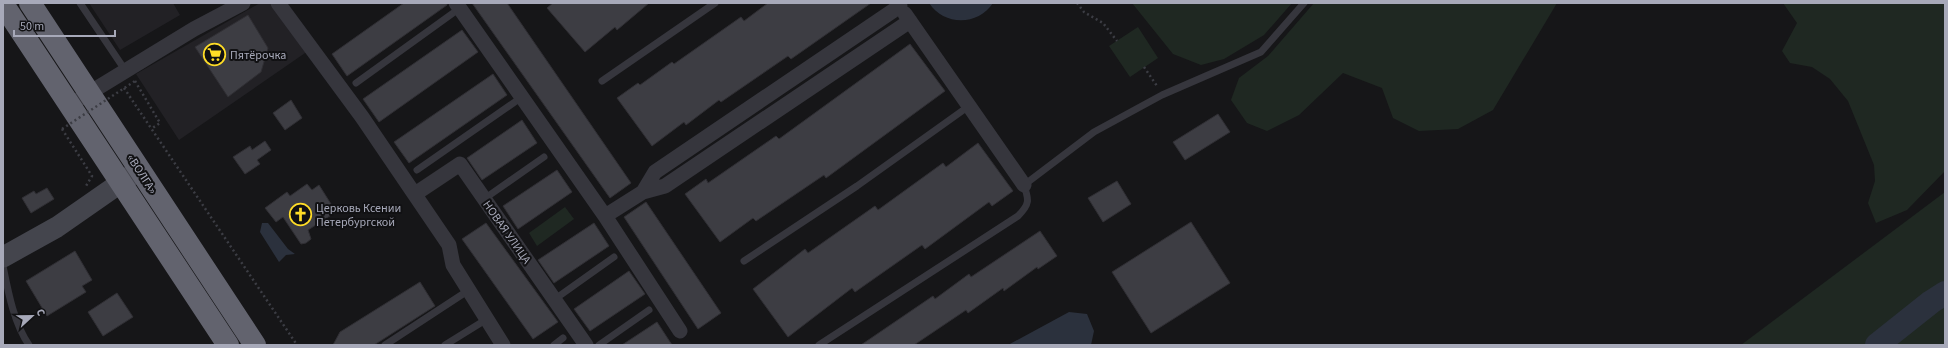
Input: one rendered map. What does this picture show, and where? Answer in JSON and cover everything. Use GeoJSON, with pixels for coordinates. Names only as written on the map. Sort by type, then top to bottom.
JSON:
{"type":"FeatureCollection","features":[{"type":"Feature","properties":{"kind":"highway","name":"«ВОЛГА»"},"geometry":{"type":"LineString","coordinates":[[30,3],[255,345]]}},
{"type":"Feature","properties":{"kind":"highway","name":"«ВОЛГА»"},"geometry":{"type":"LineString","coordinates":[[3,4],[228,345]]}},
{"type":"Feature","properties":{"kind":"street"},"geometry":{"type":"LineString","coordinates":[[70,105],[89,93],[127,78],[194,29],[243,3]]}},
{"type":"Feature","properties":{"kind":"street"},"geometry":{"type":"LineString","coordinates":[[278,3],[317,53],[449,245],[453,265],[503,345]]}},
{"type":"Feature","properties":{"kind":"street"},"geometry":{"type":"LineString","coordinates":[[458,5],[605,216],[680,331]]}},
{"type":"Feature","properties":{"kind":"street"},"geometry":{"type":"LineString","coordinates":[[643,192],[655,172],[719,130],[899,5],[1024,185]]}},
{"type":"Feature","properties":{"kind":"street"},"geometry":{"type":"LineString","coordinates":[[605,216],[643,192],[665,186],[910,21]]}},
{"type":"Feature","properties":{"kind":"street"},"geometry":{"type":"LineString","coordinates":[[815,64],[825,78]]}},
{"type":"Feature","properties":{"kind":"street"},"geometry":{"type":"LineString","coordinates":[[719,130],[729,143]]}},
{"type":"Feature","properties":{"kind":"street","name":"НОВАЯ УЛИЦА"},"geometry":{"type":"LineString","coordinates":[[415,194],[460,164],[586,345]]}},
{"type":"Feature","properties":{"kind":"street"},"geometry":{"type":"LineString","coordinates":[[3,257],[57,227],[139,170]]}},
{"type":"Feature","properties":{"kind":"lane"},"geometry":{"type":"LineString","coordinates":[[80,3],[127,78]]}},
{"type":"Feature","properties":{"kind":"lane"},"geometry":{"type":"LineString","coordinates":[[602,81],[715,3]]}},
{"type":"Feature","properties":{"kind":"lane"},"geometry":{"type":"LineString","coordinates":[[819,345],[1018,216],[1026,208],[1028,198],[1024,185],[1094,132],[1162,95],[1262,52],[1304,3]]}},
{"type":"Feature","properties":{"kind":"lane"},"geometry":{"type":"LineString","coordinates":[[356,83],[458,5]]}},
{"type":"Feature","properties":{"kind":"lane"},"geometry":{"type":"LineString","coordinates":[[417,170],[522,97]]}},
{"type":"Feature","properties":{"kind":"lane"},"geometry":{"type":"LineString","coordinates":[[744,261],[858,186],[968,106]]}},
{"type":"Feature","properties":{"kind":"lane"},"geometry":{"type":"LineString","coordinates":[[484,199],[544,157]]}},
{"type":"Feature","properties":{"kind":"lane"},"geometry":{"type":"LineString","coordinates":[[554,299],[614,257]]}},
{"type":"Feature","properties":{"kind":"lane"},"geometry":{"type":"LineString","coordinates":[[3,266],[10,297],[24,338],[29,345]]}},
{"type":"Feature","properties":{"kind":"lane"},"geometry":{"type":"LineString","coordinates":[[385,345],[469,290]]}},
{"type":"Feature","properties":{"kind":"lane"},"geometry":{"type":"LineString","coordinates":[[599,345],[649,310]]}},
{"type":"Feature","properties":{"kind":"lane"},"geometry":{"type":"LineString","coordinates":[[445,345],[487,319]]}},
{"type":"Feature","properties":{"kind":"lane"},"geometry":{"type":"LineString","coordinates":[[554,345],[563,338]]}},
{"type":"Feature","properties":{"kind":"path"},"geometry":{"type":"LineString","coordinates":[[1077,3],[1084,12],[1103,23],[1117,41]]}},
{"type":"Feature","properties":{"kind":"path"},"geometry":{"type":"LineString","coordinates":[[1144,67],[1162,95]]}},
{"type":"Feature","properties":{"kind":"path"},"geometry":{"type":"LineString","coordinates":[[82,191],[92,176],[62,129],[127,78]]}},
{"type":"Feature","properties":{"kind":"path"},"geometry":{"type":"LineString","coordinates":[[127,78],[160,124],[151,130]]}},
{"type":"Feature","properties":{"kind":"path"},"geometry":{"type":"LineString","coordinates":[[127,78],[151,130],[296,345]]}},
{"type":"Feature","properties":{"kind":"shaded area"},"geometry":{"type":"Polygon","coordinates":[[[89,3],[173,3],[180,15],[120,50],[89,3]]]}},
{"type":"Feature","properties":{"kind":"shaded area"},"geometry":{"type":"Polygon","coordinates":[[[260,3],[271,3],[308,51],[179,140],[136,74],[260,3]]]}},
{"type":"Feature","properties":{"kind":"shaded area"},"geometry":{"type":"Polygon","coordinates":[[[1132,3],[1292,3],[1264,35],[1224,59],[1201,65],[1173,54],[1132,3]]]}},
{"type":"Feature","properties":{"kind":"shaded area"},"geometry":{"type":"Polygon","coordinates":[[[1314,3],[1557,3],[1493,110],[1458,129],[1419,131],[1393,118],[1382,88],[1343,73],[1299,115],[1267,131],[1247,123],[1231,100],[1239,78],[1268,56],[1314,3]]]}},
{"type":"Feature","properties":{"kind":"shaded area"},"geometry":{"type":"Polygon","coordinates":[[[1783,3],[1945,3],[1945,171],[1907,210],[1876,223],[1868,203],[1875,181],[1874,165],[1848,101],[1830,79],[1812,67],[1790,63],[1782,51],[1797,23],[1783,3]]]}},
{"type":"Feature","properties":{"kind":"shaded area"},"geometry":{"type":"Polygon","coordinates":[[[1138,27],[1158,58],[1130,77],[1109,46],[1138,27]]]}},
{"type":"Feature","properties":{"kind":"shaded area"},"geometry":{"type":"Polygon","coordinates":[[[1945,192],[1945,345],[1741,345],[1945,192]]]}},
{"type":"Feature","properties":{"kind":"shaded area"},"geometry":{"type":"Polygon","coordinates":[[[565,207],[574,219],[537,246],[529,233],[565,207]]]}},
{"type":"Feature","properties":{"kind":"water"},"geometry":{"type":"Polygon","coordinates":[[[929,3],[993,3],[987,11],[979,16],[961,20],[943,16],[935,11],[929,3]]]}},
{"type":"Feature","properties":{"kind":"water"},"geometry":{"type":"Polygon","coordinates":[[[262,223],[268,223],[288,249],[295,254],[286,255],[279,262],[260,232],[262,223]]]}},
{"type":"Feature","properties":{"kind":"water"},"geometry":{"type":"Polygon","coordinates":[[[1069,312],[1087,314],[1094,331],[1091,345],[1008,345],[1069,312]]]}},
{"type":"Feature","properties":{"kind":"building"},"geometry":{"type":"Polygon","coordinates":[[[404,3],[447,3],[447,5],[347,76],[332,54],[404,3]]]}},
{"type":"Feature","properties":{"kind":"building"},"geometry":{"type":"Polygon","coordinates":[[[472,3],[507,3],[631,183],[610,198],[472,3]]]}},
{"type":"Feature","properties":{"kind":"building"},"geometry":{"type":"Polygon","coordinates":[[[553,3],[649,3],[617,30],[615,27],[585,52],[547,8],[553,3]]]}},
{"type":"Feature","properties":{"kind":"building"},"geometry":{"type":"Polygon","coordinates":[[[768,3],[871,3],[791,59],[788,56],[721,102],[719,100],[686,125],[684,122],[652,146],[617,98],[638,83],[640,85],[672,62],[674,64],[741,17],[744,21],[768,3]]]}},
{"type":"Feature","properties":{"kind":"building"},"geometry":{"type":"Polygon","coordinates":[[[248,15],[268,48],[261,72],[228,97],[195,47],[248,15]]]}},
{"type":"Feature","properties":{"kind":"building"},"geometry":{"type":"Polygon","coordinates":[[[462,30],[478,52],[379,122],[363,99],[462,30]]]}},
{"type":"Feature","properties":{"kind":"building"},"geometry":{"type":"Polygon","coordinates":[[[910,44],[945,91],[826,178],[824,175],[756,221],[753,218],[720,242],[685,194],[706,179],[708,183],[776,136],[779,139],[910,44]]]}},
{"type":"Feature","properties":{"kind":"building"},"geometry":{"type":"Polygon","coordinates":[[[493,74],[507,95],[409,163],[394,142],[493,74]]]}},
{"type":"Feature","properties":{"kind":"building"},"geometry":{"type":"Polygon","coordinates":[[[291,100],[302,118],[285,130],[273,113],[291,100]]]}},
{"type":"Feature","properties":{"kind":"building"},"geometry":{"type":"Polygon","coordinates":[[[1218,114],[1230,132],[1185,160],[1173,142],[1218,114]]]}},
{"type":"Feature","properties":{"kind":"building"},"geometry":{"type":"Polygon","coordinates":[[[522,120],[537,143],[482,180],[467,158],[522,120]]]}},
{"type":"Feature","properties":{"kind":"building"},"geometry":{"type":"Polygon","coordinates":[[[265,141],[271,150],[257,160],[260,164],[245,174],[233,157],[250,146],[252,150],[265,141]]]}},
{"type":"Feature","properties":{"kind":"building"},"geometry":{"type":"Polygon","coordinates":[[[978,143],[1013,191],[992,206],[989,202],[925,249],[922,245],[855,292],[852,288],[788,337],[753,289],[805,249],[808,253],[875,206],[878,210],[943,163],[946,167],[978,143]]]}},
{"type":"Feature","properties":{"kind":"building"},"geometry":{"type":"Polygon","coordinates":[[[557,170],[572,192],[518,229],[503,206],[557,170]]]}},
{"type":"Feature","properties":{"kind":"building"},"geometry":{"type":"Polygon","coordinates":[[[1117,181],[1131,204],[1103,222],[1088,198],[1117,181]]]}},
{"type":"Feature","properties":{"kind":"building","name":"Церковь Ксении Петербургской"},"geometry":{"type":"Polygon","coordinates":[[[307,184],[312,190],[319,185],[336,212],[308,230],[311,239],[306,243],[301,244],[283,217],[276,222],[265,208],[287,192],[290,196],[307,184]]]}},
{"type":"Feature","properties":{"kind":"building"},"geometry":{"type":"Polygon","coordinates":[[[47,188],[54,199],[31,213],[22,198],[34,191],[36,194],[47,188]]]}},
{"type":"Feature","properties":{"kind":"building"},"geometry":{"type":"Polygon","coordinates":[[[646,202],[721,313],[698,329],[624,217],[646,202]]]}},
{"type":"Feature","properties":{"kind":"building"},"geometry":{"type":"Polygon","coordinates":[[[1191,222],[1230,283],[1151,333],[1112,272],[1191,222]]]}},
{"type":"Feature","properties":{"kind":"building"},"geometry":{"type":"Polygon","coordinates":[[[486,223],[558,322],[533,339],[462,239],[486,223]]]}},
{"type":"Feature","properties":{"kind":"building"},"geometry":{"type":"Polygon","coordinates":[[[594,223],[609,246],[554,283],[538,260],[594,223]]]}},
{"type":"Feature","properties":{"kind":"building"},"geometry":{"type":"Polygon","coordinates":[[[1040,231],[1057,256],[1038,269],[1037,267],[1004,291],[1003,288],[968,313],[966,310],[914,345],[861,345],[933,296],[935,299],[969,274],[971,277],[1040,231]]]}},
{"type":"Feature","properties":{"kind":"building"},"geometry":{"type":"Polygon","coordinates":[[[75,251],[92,280],[82,286],[86,292],[47,316],[26,281],[75,251]]]}},
{"type":"Feature","properties":{"kind":"building"},"geometry":{"type":"Polygon","coordinates":[[[629,271],[645,294],[590,331],[574,309],[629,271]]]}},
{"type":"Feature","properties":{"kind":"building"},"geometry":{"type":"Polygon","coordinates":[[[420,282],[435,306],[374,345],[333,345],[340,332],[420,282]]]}},
{"type":"Feature","properties":{"kind":"building"},"geometry":{"type":"Polygon","coordinates":[[[117,293],[133,317],[103,336],[88,312],[117,293]]]}},
{"type":"Feature","properties":{"kind":"building"},"geometry":{"type":"Polygon","coordinates":[[[657,322],[672,345],[622,345],[657,322]]]}},
{"type":"Feature","properties":{"kind":"waterway"},"geometry":{"type":"LineString","coordinates":[[1877,345],[1931,302],[1945,293]]}},
{"type":"Feature","properties":{"kind":"place","name":"Пятёрочка"},"geometry":{"type":"Point","coordinates":[214,55]}},
{"type":"Feature","properties":{"kind":"place","name":"Церковь Ксении Петербургской"},"geometry":{"type":"Point","coordinates":[301,215]}}]}
